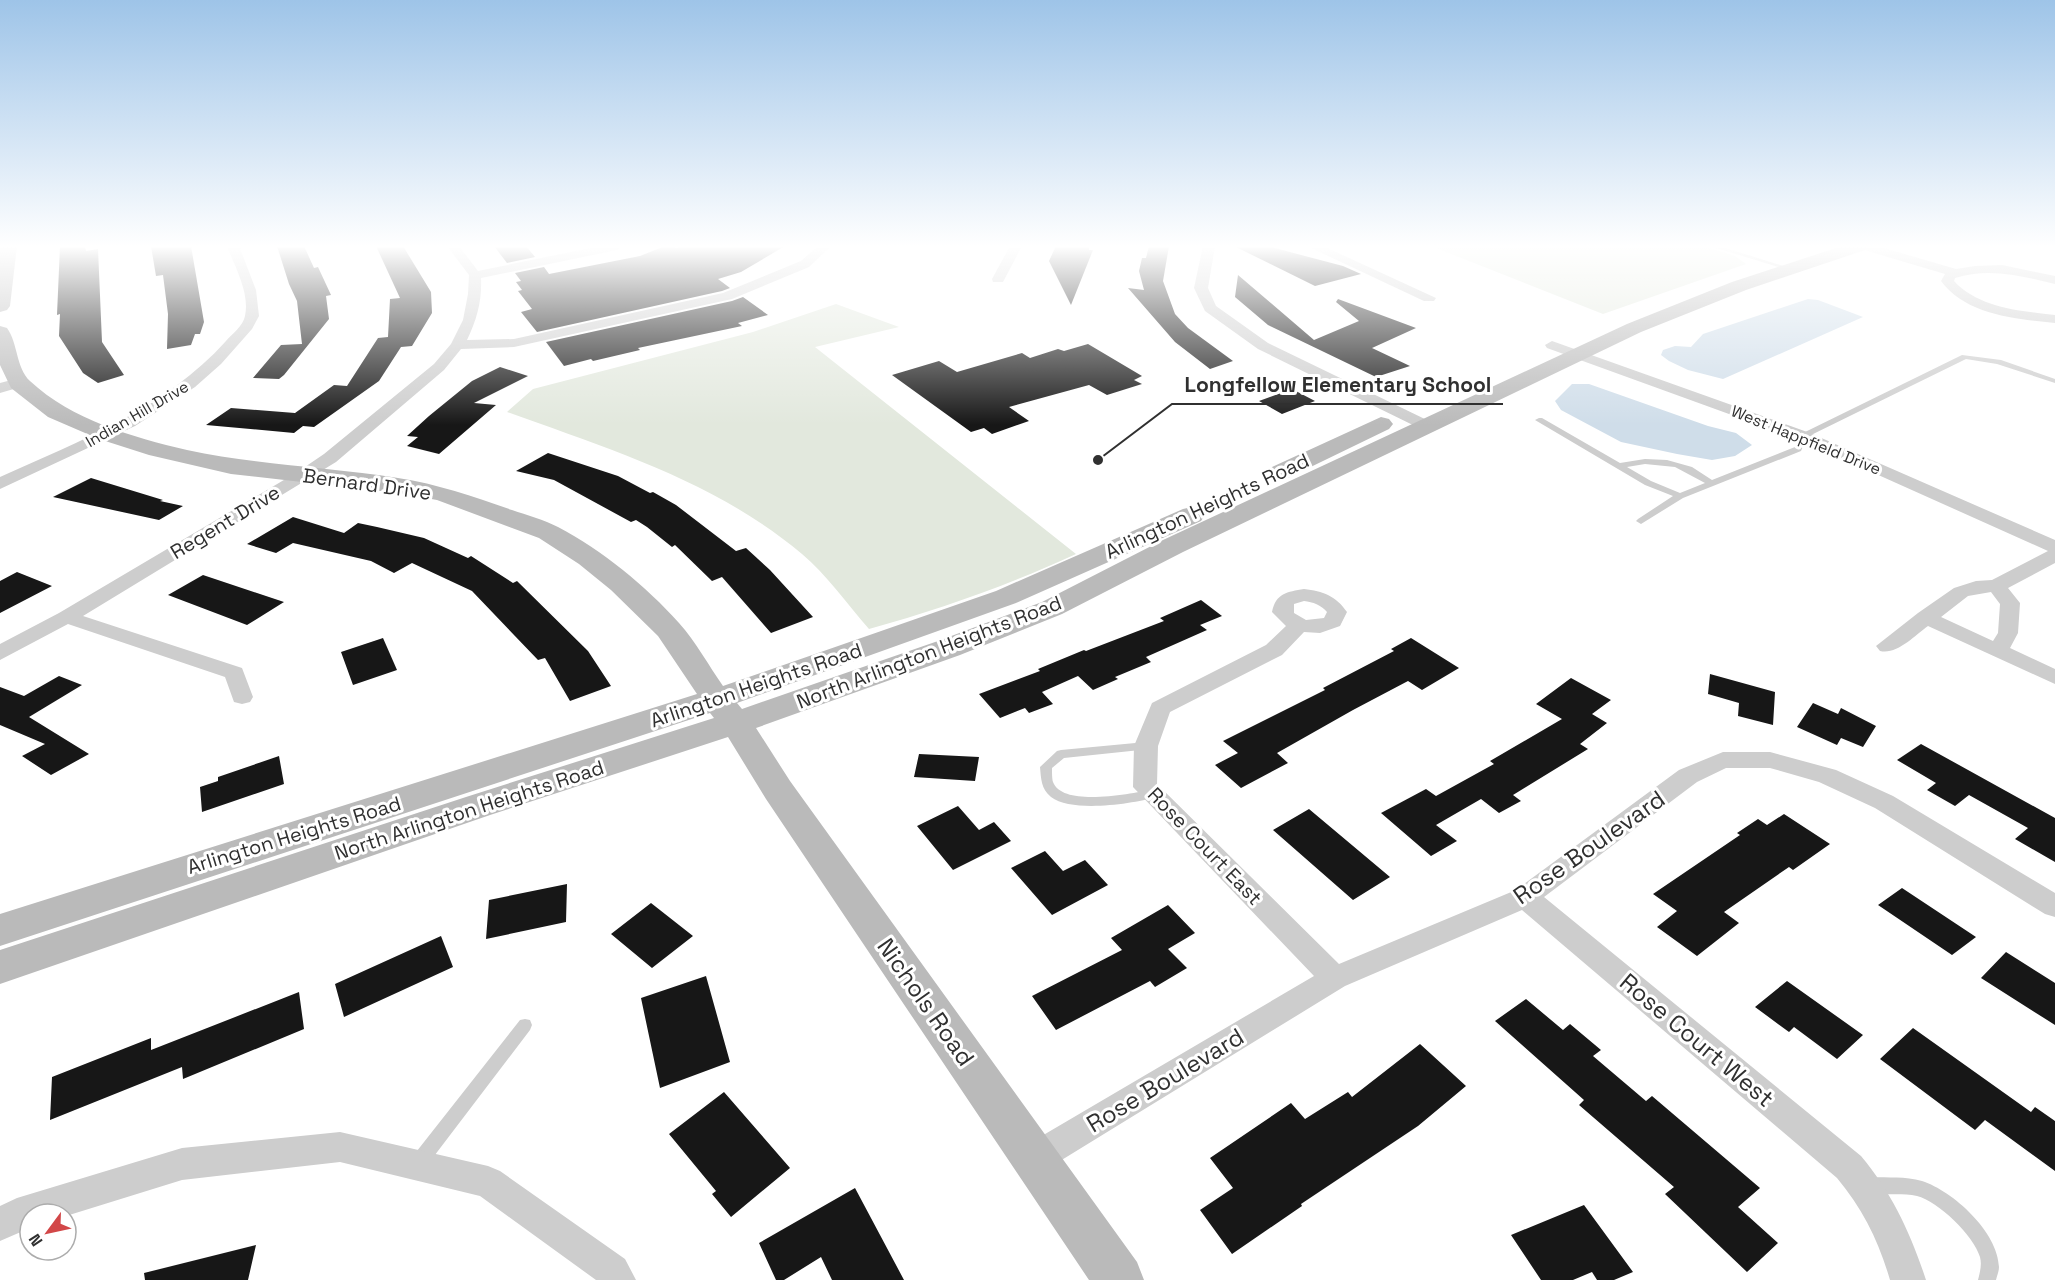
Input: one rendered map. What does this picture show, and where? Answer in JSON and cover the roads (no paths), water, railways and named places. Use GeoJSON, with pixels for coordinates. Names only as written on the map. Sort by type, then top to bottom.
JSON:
{"type":"FeatureCollection","features":[{"type":"Feature","properties":{"kind":"main road"},"geometry":{"type":"LineString","coordinates":[[1617,315],[1643,306]]}},
{"type":"Feature","properties":{"kind":"main road","name":"North Arlington Heights Road"},"geometry":{"type":"LineString","coordinates":[[1413,419],[1576,345],[1634,328],[1690,306]]}},
{"type":"Feature","properties":{"kind":"main road","name":"Bernard Drive"},"geometry":{"type":"LineString","coordinates":[[0,332],[10,385],[56,412],[107,434],[157,450],[231,467],[398,485],[443,494],[548,532],[590,558],[669,630],[726,711]]}},
{"type":"Feature","properties":{"kind":"main road","name":"North Arlington Heights Road"},"geometry":{"type":"LineString","coordinates":[[0,967],[478,806],[726,711],[950,648],[1052,608],[1552,345],[1576,345]]}},
{"type":"Feature","properties":{"kind":"main road","name":"Arlington Heights Road"},"geometry":{"type":"LineString","coordinates":[[0,930],[726,711]]}},
{"type":"Feature","properties":{"kind":"main road","name":"Nichols Road"},"geometry":{"type":"LineString","coordinates":[[726,711],[778,790],[1119,1280]]}},
{"type":"Feature","properties":{"kind":"street","name":"Indian Hill Drive"},"geometry":{"type":"LineString","coordinates":[[0,484],[107,434],[191,383],[228,350],[252,319],[251,306]]}},
{"type":"Feature","properties":{"kind":"street","name":"Regent Drive"},"geometry":{"type":"LineString","coordinates":[[0,653],[66,617],[330,458],[439,367],[458,345],[470,320],[473,306]]}},
{"type":"Feature","properties":{"kind":"street"},"geometry":{"type":"LineString","coordinates":[[458,345],[514,343],[683,306]]}},
{"type":"Feature","properties":{"kind":"street"},"geometry":{"type":"LineString","coordinates":[[1209,306],[1263,346],[1413,419]]}},
{"type":"Feature","properties":{"kind":"street"},"geometry":{"type":"LineString","coordinates":[[1989,306],[2007,312],[2055,319]]}},
{"type":"Feature","properties":{"kind":"street","name":"West Happfield Drive"},"geometry":{"type":"LineString","coordinates":[[1576,345],[1804,436],[2055,548]]}},
{"type":"Feature","properties":{"kind":"street"},"geometry":{"type":"LineString","coordinates":[[1887,646],[1961,592],[1976,587],[1996,586],[2055,555]]}},
{"type":"Feature","properties":{"kind":"street"},"geometry":{"type":"LineString","coordinates":[[1996,586],[2010,603],[2008,633],[1998,651]]}},
{"type":"Feature","properties":{"kind":"street"},"geometry":{"type":"LineString","coordinates":[[66,617],[234,674],[242,698]]}},
{"type":"Feature","properties":{"kind":"street"},"geometry":{"type":"LineString","coordinates":[[1925,617],[2055,677]]}},
{"type":"Feature","properties":{"kind":"street","name":"Rose Court East"},"geometry":{"type":"LineString","coordinates":[[1300,625],[1274,650],[1160,708],[1146,746],[1145,787],[1335,978]]}},
{"type":"Feature","properties":{"kind":"street","name":"Rose Boulevard"},"geometry":{"type":"LineString","coordinates":[[1035,1158],[1335,978],[1525,897],[1688,776],[1723,760],[1770,760],[1827,777],[1884,802],[2055,906]]}},
{"type":"Feature","properties":{"kind":"street","name":"Rose Court West"},"geometry":{"type":"LineString","coordinates":[[1525,897],[1823,1145],[1865,1185],[1883,1213],[1894,1236],[1908,1280]]}},
{"type":"Feature","properties":{"kind":"street"},"geometry":{"type":"LineString","coordinates":[[0,1224],[17,1215],[182,1164],[340,1147],[488,1182],[613,1271],[618,1280]]}},
{"type":"Feature","properties":{"kind":"lane"},"geometry":{"type":"LineString","coordinates":[[1641,521],[1680,496],[1798,449],[1804,436],[1965,357],[1998,362],[2055,381]]}},
{"type":"Feature","properties":{"kind":"lane"},"geometry":{"type":"LineString","coordinates":[[1539,420],[1648,483],[1680,496]]}},
{"type":"Feature","properties":{"kind":"lane"},"geometry":{"type":"LineString","coordinates":[[1619,466],[1649,460],[1667,462],[1694,471],[1711,483]]}},
{"type":"Feature","properties":{"kind":"lane"},"geometry":{"type":"LineString","coordinates":[[1146,746],[1061,754],[1046,767],[1044,777],[1053,792],[1066,800],[1082,802],[1152,794]]}},
{"type":"Feature","properties":{"kind":"lane"},"geometry":{"type":"LineString","coordinates":[[417,1165],[525,1025]]}},
{"type":"Feature","properties":{"kind":"lane"},"geometry":{"type":"LineString","coordinates":[[1865,1185],[1912,1187],[1927,1191],[1944,1202],[1973,1230],[1984,1245],[1990,1259],[1991,1272],[1987,1280]]}},
{"type":"Feature","properties":{"kind":"place","name":"Longfellow Elementary School"},"geometry":{"type":"Point","coordinates":[1098,460]}}]}
